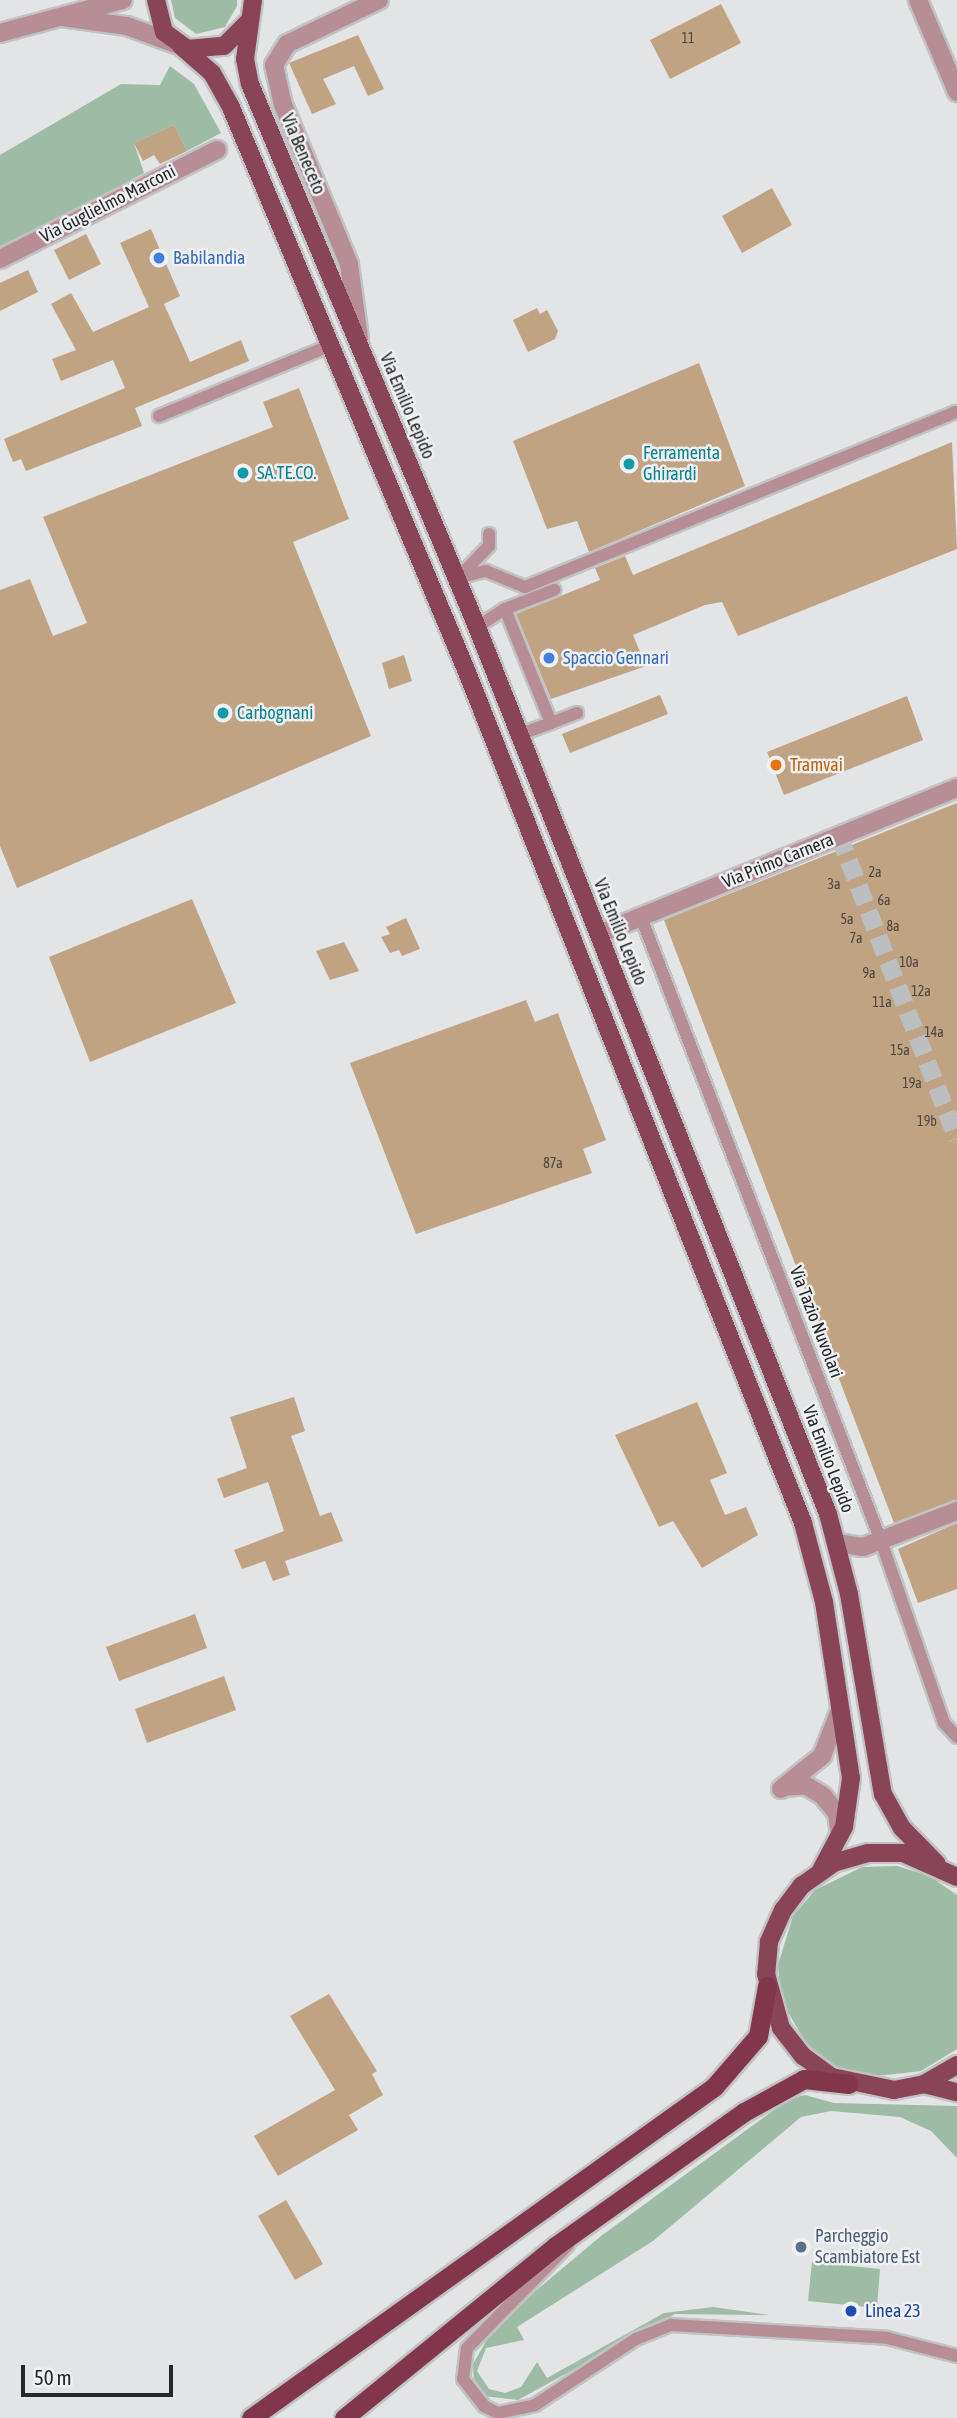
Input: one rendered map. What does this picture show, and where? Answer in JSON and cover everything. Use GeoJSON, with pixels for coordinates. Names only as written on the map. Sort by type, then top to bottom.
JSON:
{"type":"FeatureCollection","features":[{"type":"Feature","properties":{"kind":"highway"},"geometry":{"type":"LineString","coordinates":[[251,2418],[714,2087],[758,2036],[767,1986]]}},
{"type":"Feature","properties":{"kind":"highway"},"geometry":{"type":"LineString","coordinates":[[344,2418],[583,2226],[782,2088],[811,2078],[849,2084]]}},
{"type":"Feature","properties":{"kind":"main road"},"geometry":{"type":"LineString","coordinates":[[156,0],[160,25],[206,66],[226,96],[331,345],[798,1507],[821,1586],[851,1792],[838,1839],[821,1870]]}},
{"type":"Feature","properties":{"kind":"main road","name":"Via Emilio Lepido"},"geometry":{"type":"LineString","coordinates":[[181,46],[224,46],[252,7]]}},
{"type":"Feature","properties":{"kind":"main road","name":"Via Emilio Lepido"},"geometry":{"type":"LineString","coordinates":[[252,7],[245,59],[250,84],[520,734],[836,1543],[883,1794],[902,1828],[937,1864]]}},
{"type":"Feature","properties":{"kind":"main road"},"geometry":{"type":"LineString","coordinates":[[957,1877],[937,1864],[885,1852],[850,1857],[821,1870],[793,1895],[775,1925],[767,1986],[791,2043],[817,2068],[849,2084],[894,2090],[924,2084],[957,2065]]}},
{"type":"Feature","properties":{"kind":"main road"},"geometry":{"type":"LineString","coordinates":[[924,2084],[957,2092]]}},
{"type":"Feature","properties":{"kind":"street"},"geometry":{"type":"LineString","coordinates":[[0,33],[123,0]]}},
{"type":"Feature","properties":{"kind":"street","name":"Via Beneceto"},"geometry":{"type":"LineString","coordinates":[[367,365],[349,264],[283,105],[274,65],[287,44],[379,0]]}},
{"type":"Feature","properties":{"kind":"street"},"geometry":{"type":"LineString","coordinates":[[918,0],[957,92]]}},
{"type":"Feature","properties":{"kind":"street"},"geometry":{"type":"LineString","coordinates":[[62,17],[127,26],[181,46]]}},
{"type":"Feature","properties":{"kind":"street","name":"Via Guglielmo Marconi"},"geometry":{"type":"LineString","coordinates":[[0,259],[217,149]]}},
{"type":"Feature","properties":{"kind":"street","name":"Via Primo Carnera"},"geometry":{"type":"LineString","coordinates":[[599,934],[957,788]]}},
{"type":"Feature","properties":{"kind":"street"},"geometry":{"type":"LineString","coordinates":[[836,1543],[881,1541],[957,1511]]}},
{"type":"Feature","properties":{"kind":"street"},"geometry":{"type":"LineString","coordinates":[[838,1839],[839,1818],[823,1796],[805,1785],[781,1788],[826,1750],[839,1720],[839,1696]]}},
{"type":"Feature","properties":{"kind":"lane"},"geometry":{"type":"LineString","coordinates":[[159,416],[331,345]]}},
{"type":"Feature","properties":{"kind":"lane"},"geometry":{"type":"LineString","coordinates":[[457,578],[486,571],[525,587],[586,566],[957,412]]}},
{"type":"Feature","properties":{"kind":"lane"},"geometry":{"type":"LineString","coordinates":[[457,578],[477,563],[489,546],[489,534]]}},
{"type":"Feature","properties":{"kind":"lane"},"geometry":{"type":"LineString","coordinates":[[477,627],[505,609],[554,590]]}},
{"type":"Feature","properties":{"kind":"lane"},"geometry":{"type":"LineString","coordinates":[[505,609],[551,723]]}},
{"type":"Feature","properties":{"kind":"lane"},"geometry":{"type":"LineString","coordinates":[[520,734],[577,713]]}},
{"type":"Feature","properties":{"kind":"lane","name":"Via Tazio Nuvolari"},"geometry":{"type":"LineString","coordinates":[[641,917],[881,1541],[944,1723],[957,1737]]}},
{"type":"Feature","properties":{"kind":"lane"},"geometry":{"type":"LineString","coordinates":[[583,2226],[539,2280],[467,2347],[463,2379],[484,2406],[498,2413],[535,2405],[636,2339],[671,2325],[887,2338],[957,2356]]}},
{"type":"Feature","properties":{"kind":"green space"},"geometry":{"type":"Polygon","coordinates":[[[171,0],[237,0],[237,6],[225,27],[196,34],[175,18],[171,0]]]}},
{"type":"Feature","properties":{"kind":"green space"},"geometry":{"type":"Polygon","coordinates":[[[170,66],[194,84],[221,133],[187,151],[174,125],[134,143],[144,173],[0,250],[0,155],[121,84],[160,85],[170,66]]]}},
{"type":"Feature","properties":{"kind":"green space"},"geometry":{"type":"Polygon","coordinates":[[[897,1866],[930,1876],[957,1895],[957,2049],[921,2071],[869,2077],[835,2066],[807,2045],[781,2000],[778,1965],[793,1916],[815,1890],[862,1867],[897,1866]]]}},
{"type":"Feature","properties":{"kind":"green space"},"geometry":{"type":"Polygon","coordinates":[[[805,2095],[834,2103],[957,2106],[957,2158],[931,2131],[900,2117],[831,2111],[801,2117],[653,2241],[517,2327],[524,2340],[486,2348],[477,2371],[489,2389],[505,2393],[521,2387],[537,2362],[547,2378],[664,2313],[713,2307],[770,2315],[675,2314],[518,2400],[483,2396],[474,2384],[473,2364],[496,2324],[601,2236],[789,2099],[805,2095]]]}},
{"type":"Feature","properties":{"kind":"green space"},"geometry":{"type":"Polygon","coordinates":[[[812,2262],[880,2269],[877,2308],[808,2301],[812,2262]]]}},
{"type":"Feature","properties":{"kind":"building"},"geometry":{"type":"Polygon","coordinates":[[[721,4],[741,43],[670,79],[650,40],[721,4]]]}},
{"type":"Feature","properties":{"kind":"building"},"geometry":{"type":"Polygon","coordinates":[[[358,35],[384,89],[368,96],[354,66],[323,79],[336,104],[312,114],[289,63],[358,35]]]}},
{"type":"Feature","properties":{"kind":"building"},"geometry":{"type":"Polygon","coordinates":[[[174,125],[187,151],[160,164],[154,155],[143,161],[134,143],[174,125]]]}},
{"type":"Feature","properties":{"kind":"building"},"geometry":{"type":"Polygon","coordinates":[[[772,188],[792,225],[742,253],[722,216],[772,188]]]}},
{"type":"Feature","properties":{"kind":"building"},"geometry":{"type":"Polygon","coordinates":[[[151,229],[180,296],[164,304],[190,362],[241,340],[249,361],[135,408],[142,426],[26,471],[21,459],[13,462],[4,439],[125,388],[113,360],[61,381],[52,359],[76,350],[51,304],[71,293],[93,332],[149,307],[120,243],[151,229]]]}},
{"type":"Feature","properties":{"kind":"building"},"geometry":{"type":"Polygon","coordinates":[[[86,234],[101,264],[69,280],[54,250],[86,234]]]}},
{"type":"Feature","properties":{"kind":"building"},"geometry":{"type":"Polygon","coordinates":[[[28,270],[38,292],[0,311],[0,283],[28,270]]]}},
{"type":"Feature","properties":{"kind":"building"},"geometry":{"type":"Polygon","coordinates":[[[537,308],[540,314],[547,310],[558,331],[555,339],[528,352],[513,320],[537,308]]]}},
{"type":"Feature","properties":{"kind":"building","name":"Ferramenta Ghirardi"},"geometry":{"type":"Polygon","coordinates":[[[699,363],[745,486],[589,552],[577,521],[547,529],[513,441],[699,363]]]}},
{"type":"Feature","properties":{"kind":"building"},"geometry":{"type":"Polygon","coordinates":[[[299,388],[349,519],[293,542],[371,736],[17,888],[0,846],[0,590],[30,579],[53,636],[87,623],[43,517],[273,427],[263,402],[299,388]]]}},
{"type":"Feature","properties":{"kind":"building"},"geometry":{"type":"Polygon","coordinates":[[[952,442],[957,549],[738,636],[722,602],[705,605],[633,635],[646,666],[551,699],[516,614],[600,580],[595,568],[625,556],[633,575],[952,442]]]}},
{"type":"Feature","properties":{"kind":"building"},"geometry":{"type":"Polygon","coordinates":[[[404,655],[412,681],[389,689],[382,663],[404,655]]]}},
{"type":"Feature","properties":{"kind":"building"},"geometry":{"type":"Polygon","coordinates":[[[660,695],[668,714],[570,753],[562,734],[660,695]]]}},
{"type":"Feature","properties":{"kind":"building"},"geometry":{"type":"Polygon","coordinates":[[[907,696],[923,740],[784,795],[767,752],[907,696]]]}},
{"type":"Feature","properties":{"kind":"building"},"geometry":{"type":"Polygon","coordinates":[[[957,803],[957,1500],[894,1523],[664,920],[957,803]]]}},
{"type":"Feature","properties":{"kind":"building"},"geometry":{"type":"Polygon","coordinates":[[[192,899],[236,1003],[90,1062],[49,957],[192,899]]]}},
{"type":"Feature","properties":{"kind":"building"},"geometry":{"type":"Polygon","coordinates":[[[406,918],[420,949],[402,956],[399,950],[390,953],[381,937],[390,934],[386,927],[406,918]]]}},
{"type":"Feature","properties":{"kind":"building"},"geometry":{"type":"Polygon","coordinates":[[[344,942],[359,971],[330,980],[316,951],[344,942]]]}},
{"type":"Feature","properties":{"kind":"building"},"geometry":{"type":"Polygon","coordinates":[[[526,1000],[535,1022],[558,1013],[606,1140],[583,1149],[592,1173],[416,1234],[350,1063],[526,1000]]]}},
{"type":"Feature","properties":{"kind":"building"},"geometry":{"type":"Polygon","coordinates":[[[294,1397],[305,1431],[291,1436],[320,1516],[331,1512],[343,1541],[285,1561],[290,1575],[273,1581],[265,1561],[242,1569],[234,1550],[284,1531],[268,1482],[224,1498],[217,1479],[247,1468],[230,1417],[294,1397]]]}},
{"type":"Feature","properties":{"kind":"building"},"geometry":{"type":"Polygon","coordinates":[[[697,1402],[727,1473],[710,1480],[725,1515],[746,1507],[758,1535],[702,1568],[673,1521],[659,1527],[615,1435],[697,1402]]]}},
{"type":"Feature","properties":{"kind":"building"},"geometry":{"type":"Polygon","coordinates":[[[957,1523],[957,1589],[918,1603],[898,1549],[957,1523]]]}},
{"type":"Feature","properties":{"kind":"building"},"geometry":{"type":"Polygon","coordinates":[[[195,1614],[207,1648],[119,1681],[106,1647],[195,1614]]]}},
{"type":"Feature","properties":{"kind":"building"},"geometry":{"type":"Polygon","coordinates":[[[224,1676],[236,1710],[147,1743],[135,1709],[224,1676]]]}},
{"type":"Feature","properties":{"kind":"building"},"geometry":{"type":"Polygon","coordinates":[[[329,1994],[377,2071],[372,2074],[383,2095],[349,2115],[358,2130],[278,2176],[254,2136],[335,2090],[290,2016],[329,1994]]]}},
{"type":"Feature","properties":{"kind":"building"},"geometry":{"type":"Polygon","coordinates":[[[286,2200],[323,2264],[295,2280],[258,2216],[286,2200]]]}},
{"type":"Feature","properties":{"kind":"tunnel"},"geometry":{"type":"LineString","coordinates":[[839,836],[957,1139]]}},
{"type":"Feature","properties":{"kind":"place","name":"Babilandia"},"geometry":{"type":"Point","coordinates":[159,258]}},
{"type":"Feature","properties":{"kind":"place","name":"Ferramenta Ghirardi"},"geometry":{"type":"Point","coordinates":[629,464]}},
{"type":"Feature","properties":{"kind":"place","name":"SA.TE.CO."},"geometry":{"type":"Point","coordinates":[243,473]}},
{"type":"Feature","properties":{"kind":"place","name":"Spaccio Gennari"},"geometry":{"type":"Point","coordinates":[549,658]}},
{"type":"Feature","properties":{"kind":"place","name":"Carbognani"},"geometry":{"type":"Point","coordinates":[223,713]}},
{"type":"Feature","properties":{"kind":"place","name":"Tramvai"},"geometry":{"type":"Point","coordinates":[776,765]}},
{"type":"Feature","properties":{"kind":"place","name":"Parcheggio Scambiatore Est"},"geometry":{"type":"Point","coordinates":[801,2247]}},
{"type":"Feature","properties":{"kind":"place","name":"Linea 23"},"geometry":{"type":"Point","coordinates":[851,2311]}}]}
